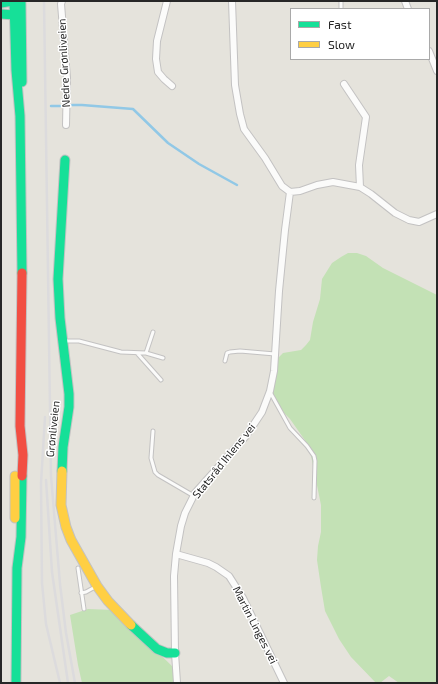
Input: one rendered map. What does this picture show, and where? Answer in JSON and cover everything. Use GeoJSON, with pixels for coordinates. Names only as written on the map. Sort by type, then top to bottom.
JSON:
{"type":"FeatureCollection","features":[{"type":"Feature","properties":{"kind":"main road"},"geometry":{"type":"LineString","coordinates":[[13,1],[20,116],[22,264],[20,426],[23,455],[21,537],[17,568],[16,682]]}},
{"type":"Feature","properties":{"kind":"main road"},"geometry":{"type":"LineString","coordinates":[[1,3],[13,1],[21,5]]}},
{"type":"Feature","properties":{"kind":"main road"},"geometry":{"type":"LineString","coordinates":[[14,16],[21,5]]}},
{"type":"Feature","properties":{"kind":"main road"},"geometry":{"type":"LineString","coordinates":[[20,116],[23,70],[21,5]]}},
{"type":"Feature","properties":{"kind":"main road"},"geometry":{"type":"LineString","coordinates":[[1,14],[14,16]]}},
{"type":"Feature","properties":{"kind":"main road","name":"Grønliveien"},"geometry":{"type":"LineString","coordinates":[[65,160],[58,280],[62,341],[69,406],[62,447],[62,511],[71,540],[97,586],[114,608],[150,643],[164,652],[175,653]]}},
{"type":"Feature","properties":{"kind":"street","name":"Nedre Grønliveien"},"geometry":{"type":"LineString","coordinates":[[62,1],[61,11],[67,78],[66,125]]}},
{"type":"Feature","properties":{"kind":"street"},"geometry":{"type":"LineString","coordinates":[[167,1],[157,41],[156,59],[158,72],[172,86]]}},
{"type":"Feature","properties":{"kind":"street"},"geometry":{"type":"LineString","coordinates":[[232,1],[235,85],[244,129],[265,158],[282,186],[290,192],[300,191],[317,185],[334,182],[360,187],[395,213],[409,220],[419,222],[437,214]]}},
{"type":"Feature","properties":{"kind":"street"},"geometry":{"type":"LineString","coordinates":[[430,54],[437,71]]}},
{"type":"Feature","properties":{"kind":"street"},"geometry":{"type":"LineString","coordinates":[[344,84],[366,117],[359,165],[360,187]]}},
{"type":"Feature","properties":{"kind":"street","name":"Statsråd Ihlens vei"},"geometry":{"type":"LineString","coordinates":[[177,683],[174,576],[181,526],[194,496],[250,430],[262,412],[270,391],[274,371],[285,230],[290,192]]}},
{"type":"Feature","properties":{"kind":"street","name":"Martin Linges vei"},"geometry":{"type":"LineString","coordinates":[[176,554],[208,563],[229,576],[243,598],[284,683]]}},
{"type":"Feature","properties":{"kind":"lane"},"geometry":{"type":"LineString","coordinates":[[146,353],[153,332]]}},
{"type":"Feature","properties":{"kind":"lane"},"geometry":{"type":"LineString","coordinates":[[62,341],[79,341],[121,352],[146,353],[163,358]]}},
{"type":"Feature","properties":{"kind":"lane"},"geometry":{"type":"LineString","coordinates":[[225,361],[227,353],[230,352],[275,354]]}},
{"type":"Feature","properties":{"kind":"lane"},"geometry":{"type":"LineString","coordinates":[[137,353],[161,380]]}},
{"type":"Feature","properties":{"kind":"lane"},"geometry":{"type":"LineString","coordinates":[[270,391],[290,428],[314,456],[316,461],[314,498]]}},
{"type":"Feature","properties":{"kind":"lane"},"geometry":{"type":"LineString","coordinates":[[153,431],[151,458],[155,472],[194,496]]}},
{"type":"Feature","properties":{"kind":"lane"},"geometry":{"type":"LineString","coordinates":[[78,568],[84,609]]}},
{"type":"Feature","properties":{"kind":"lane"},"geometry":{"type":"LineString","coordinates":[[82,593],[97,586]]}},
{"type":"Feature","properties":{"kind":"green space"},"geometry":{"type":"Polygon","coordinates":[[[348,253],[357,253],[366,256],[383,268],[437,295],[437,683],[399,683],[389,676],[380,683],[376,683],[351,657],[339,639],[325,611],[321,587],[317,560],[321,532],[321,505],[309,446],[271,395],[278,358],[283,353],[301,350],[310,340],[313,322],[320,299],[322,279],[332,263],[348,253]]]}},
{"type":"Feature","properties":{"kind":"green space"},"geometry":{"type":"Polygon","coordinates":[[[88,609],[114,610],[172,666],[177,683],[82,683],[70,615],[88,609]]]}},
{"type":"Feature","properties":{"kind":"waterway"},"geometry":{"type":"LineString","coordinates":[[72,105],[133,109],[168,143],[199,164],[237,185]]}},
{"type":"Feature","properties":{"kind":"waterway"},"geometry":{"type":"LineString","coordinates":[[51,106],[60,106]]}},
{"type":"Feature","properties":{"kind":"railway"},"geometry":{"type":"LineString","coordinates":[[44,1],[51,476],[60,584],[66,633],[75,683]]}},
{"type":"Feature","properties":{"kind":"railway"},"geometry":{"type":"LineString","coordinates":[[45,417],[41,483],[42,583],[46,624],[60,683]]}},
{"type":"Feature","properties":{"kind":"railway"},"geometry":{"type":"LineString","coordinates":[[46,480],[52,572],[68,683]]}},
{"type":"Feature","properties":{"kind":"traffic: fast"},"geometry":{"type":"LineString","coordinates":[[1,3],[13,1]]}},
{"type":"Feature","properties":{"kind":"traffic: fast"},"geometry":{"type":"LineString","coordinates":[[14,1],[16,70],[20,116],[22,273]]}},
{"type":"Feature","properties":{"kind":"traffic: fast"},"geometry":{"type":"LineString","coordinates":[[21,1],[22,82]]}},
{"type":"Feature","properties":{"kind":"traffic: fast"},"geometry":{"type":"LineString","coordinates":[[1,14],[14,15],[19,10]]}},
{"type":"Feature","properties":{"kind":"traffic: fast"},"geometry":{"type":"LineString","coordinates":[[62,471],[63,447],[69,407],[69,394],[60,318],[58,279],[65,160]]}},
{"type":"Feature","properties":{"kind":"traffic: fast"},"geometry":{"type":"LineString","coordinates":[[16,683],[17,568],[21,537],[22,476]]}},
{"type":"Feature","properties":{"kind":"traffic: fast"},"geometry":{"type":"LineString","coordinates":[[131,625],[157,649],[167,653],[175,653]]}},
{"type":"Feature","properties":{"kind":"traffic: slow"},"geometry":{"type":"LineString","coordinates":[[62,471],[61,505],[66,527],[71,540],[97,586],[108,601],[131,625]]}},
{"type":"Feature","properties":{"kind":"traffic: slow"},"geometry":{"type":"LineString","coordinates":[[15,476],[15,518]]}},
{"type":"Feature","properties":{"kind":"traffic: jam"},"geometry":{"type":"LineString","coordinates":[[22,273],[20,426],[23,455],[22,476]]}}]}
